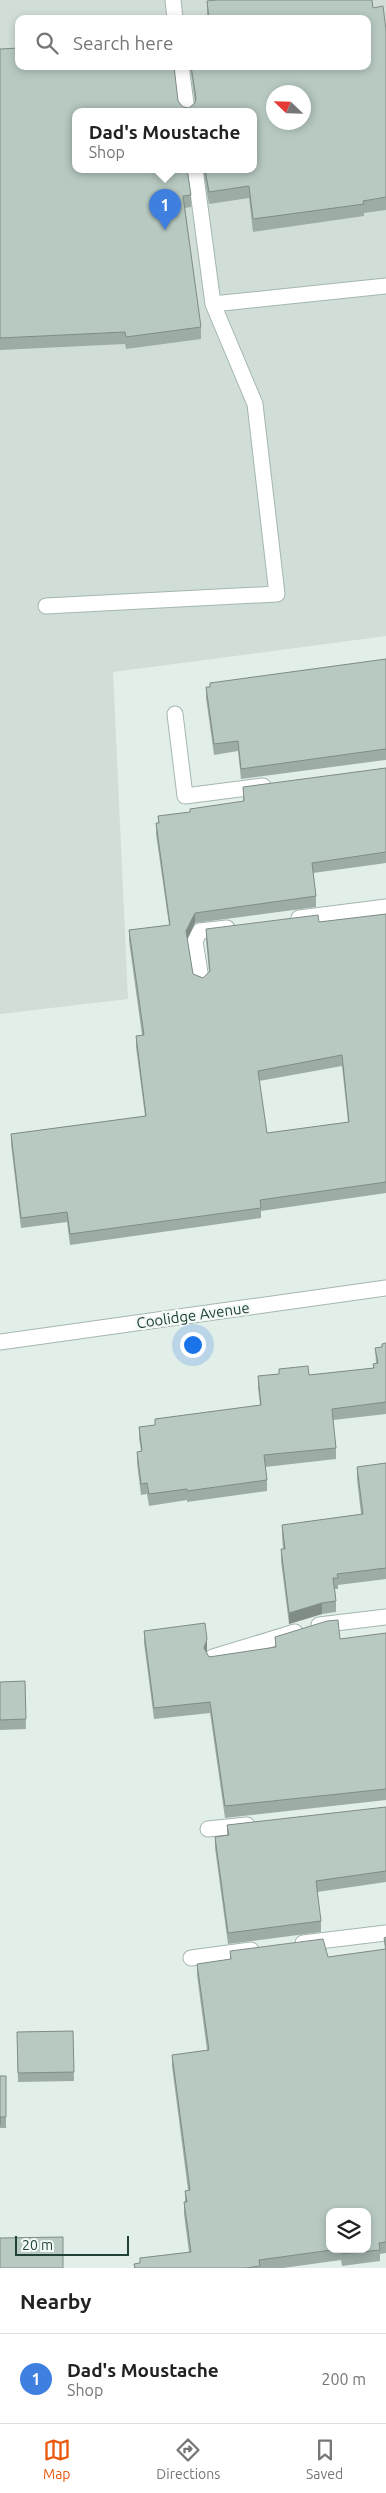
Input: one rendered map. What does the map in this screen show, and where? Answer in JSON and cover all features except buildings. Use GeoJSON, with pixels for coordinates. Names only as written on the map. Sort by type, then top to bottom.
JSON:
{"type":"FeatureCollection","features":[{"type":"Feature","properties":{"kind":"street"},"geometry":{"type":"LineString","coordinates":[[173,0],[175,15]]}},
{"type":"Feature","properties":{"kind":"street"},"geometry":{"type":"LineString","coordinates":[[182,70],[187,108]]}},
{"type":"Feature","properties":{"kind":"street"},"geometry":{"type":"LineString","coordinates":[[46,606],[277,594],[255,404],[213,304],[196,173]]}},
{"type":"Feature","properties":{"kind":"street"},"geometry":{"type":"LineString","coordinates":[[213,304],[386,286]]}},
{"type":"Feature","properties":{"kind":"street"},"geometry":{"type":"LineString","coordinates":[[175,714],[185,796],[281,783]]}},
{"type":"Feature","properties":{"kind":"street"},"geometry":{"type":"LineString","coordinates":[[288,920],[386,907]]}},
{"type":"Feature","properties":{"kind":"street"},"geometry":{"type":"LineString","coordinates":[[201,979],[195,941],[200,931],[239,926]]}},
{"type":"Feature","properties":{"kind":"street","name":"Coolidge Avenue"},"geometry":{"type":"LineString","coordinates":[[0,1342],[386,1288]]}},
{"type":"Feature","properties":{"kind":"street"},"geometry":{"type":"LineString","coordinates":[[212,1657],[325,1623],[386,1617]]}},
{"type":"Feature","properties":{"kind":"street"},"geometry":{"type":"LineString","coordinates":[[208,1829],[258,1824]]}},
{"type":"Feature","properties":{"kind":"street"},"geometry":{"type":"LineString","coordinates":[[289,1945],[386,1933]]}},
{"type":"Feature","properties":{"kind":"street"},"geometry":{"type":"LineString","coordinates":[[191,1958],[269,1948]]}},
{"type":"Feature","properties":{"kind":"shaded area"},"geometry":{"type":"Polygon","coordinates":[[[0,0],[386,0],[386,636],[113,672],[128,999],[0,1014],[0,0]]]}},
{"type":"Feature","properties":{"kind":"place","name":"Dad's Moustache"},"geometry":{"type":"Point","coordinates":[165,230]}}]}
